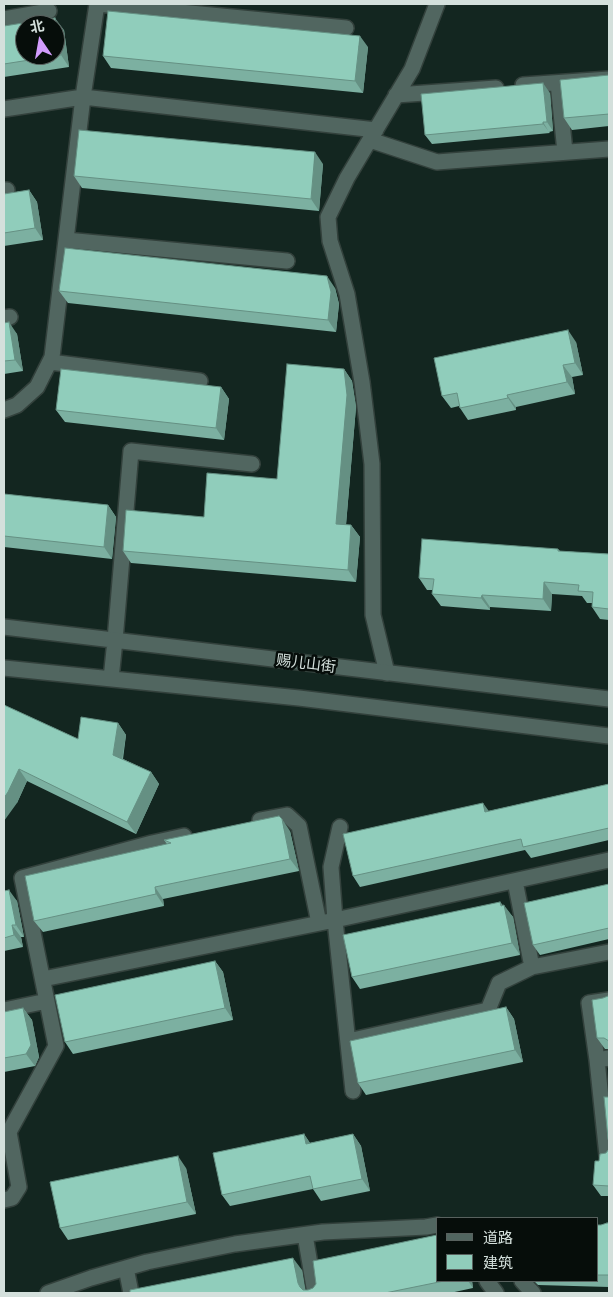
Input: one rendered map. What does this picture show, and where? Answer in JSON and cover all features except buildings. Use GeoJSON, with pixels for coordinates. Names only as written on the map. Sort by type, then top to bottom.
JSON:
{"type":"FeatureCollection","features":[{"type":"Feature","properties":{"kind":"street"},"geometry":{"type":"LineString","coordinates":[[4,410],[17,405],[37,388],[52,357],[83,97],[97,4],[346,28]]}},
{"type":"Feature","properties":{"kind":"street"},"geometry":{"type":"LineString","coordinates":[[387,673],[373,615],[372,464],[364,400],[347,294],[330,241],[328,217],[348,178],[412,70],[437,4]]}},
{"type":"Feature","properties":{"kind":"street"},"geometry":{"type":"LineString","coordinates":[[4,19],[49,11]]}},
{"type":"Feature","properties":{"kind":"street"},"geometry":{"type":"LineString","coordinates":[[396,95],[609,79]]}},
{"type":"Feature","properties":{"kind":"street"},"geometry":{"type":"LineString","coordinates":[[558,83],[565,152]]}},
{"type":"Feature","properties":{"kind":"street"},"geometry":{"type":"LineString","coordinates":[[4,109],[83,97],[373,135],[437,162],[609,149]]}},
{"type":"Feature","properties":{"kind":"street"},"geometry":{"type":"LineString","coordinates":[[66,240],[288,261]]}},
{"type":"Feature","properties":{"kind":"street"},"geometry":{"type":"LineString","coordinates":[[50,362],[200,381]]}},
{"type":"Feature","properties":{"kind":"street"},"geometry":{"type":"LineString","coordinates":[[111,679],[131,451],[252,464]]}},
{"type":"Feature","properties":{"kind":"street","name":"赐儿山街"},"geometry":{"type":"LineString","coordinates":[[4,628],[609,699]]}},
{"type":"Feature","properties":{"kind":"street"},"geometry":{"type":"LineString","coordinates":[[4,668],[299,698],[609,736]]}},
{"type":"Feature","properties":{"kind":"street"},"geometry":{"type":"LineString","coordinates":[[248,823],[287,815],[299,826],[319,923]]}},
{"type":"Feature","properties":{"kind":"street"},"geometry":{"type":"LineString","coordinates":[[340,827],[331,867],[353,1091]]}},
{"type":"Feature","properties":{"kind":"street"},"geometry":{"type":"LineString","coordinates":[[4,1200],[12,1198],[19,1187],[7,1133],[56,1046],[22,878],[152,843],[200,833]]}},
{"type":"Feature","properties":{"kind":"street"},"geometry":{"type":"LineString","coordinates":[[42,979],[335,920],[609,860]]}},
{"type":"Feature","properties":{"kind":"street"},"geometry":{"type":"LineString","coordinates":[[515,881],[532,967]]}},
{"type":"Feature","properties":{"kind":"street"},"geometry":{"type":"LineString","coordinates":[[348,1042],[488,1010],[499,984],[532,967],[609,952]]}},
{"type":"Feature","properties":{"kind":"street"},"geometry":{"type":"LineString","coordinates":[[609,1000],[589,1003],[603,1059],[607,1156],[609,1156]]}},
{"type":"Feature","properties":{"kind":"street"},"geometry":{"type":"LineString","coordinates":[[4,1010],[47,1001]]}},
{"type":"Feature","properties":{"kind":"street"},"geometry":{"type":"LineString","coordinates":[[48,1293],[90,1278],[147,1262],[235,1244],[322,1232],[436,1225]]}},
{"type":"Feature","properties":{"kind":"street"},"geometry":{"type":"LineString","coordinates":[[306,1235],[315,1293]]}},
{"type":"Feature","properties":{"kind":"street"},"geometry":{"type":"LineString","coordinates":[[126,1268],[131,1293]]}},
{"type":"Feature","properties":{"kind":"street"},"geometry":{"type":"LineString","coordinates":[[488,1282],[496,1293]]}},
{"type":"Feature","properties":{"kind":"street"},"geometry":{"type":"LineString","coordinates":[[523,1282],[533,1293]]}}]}
